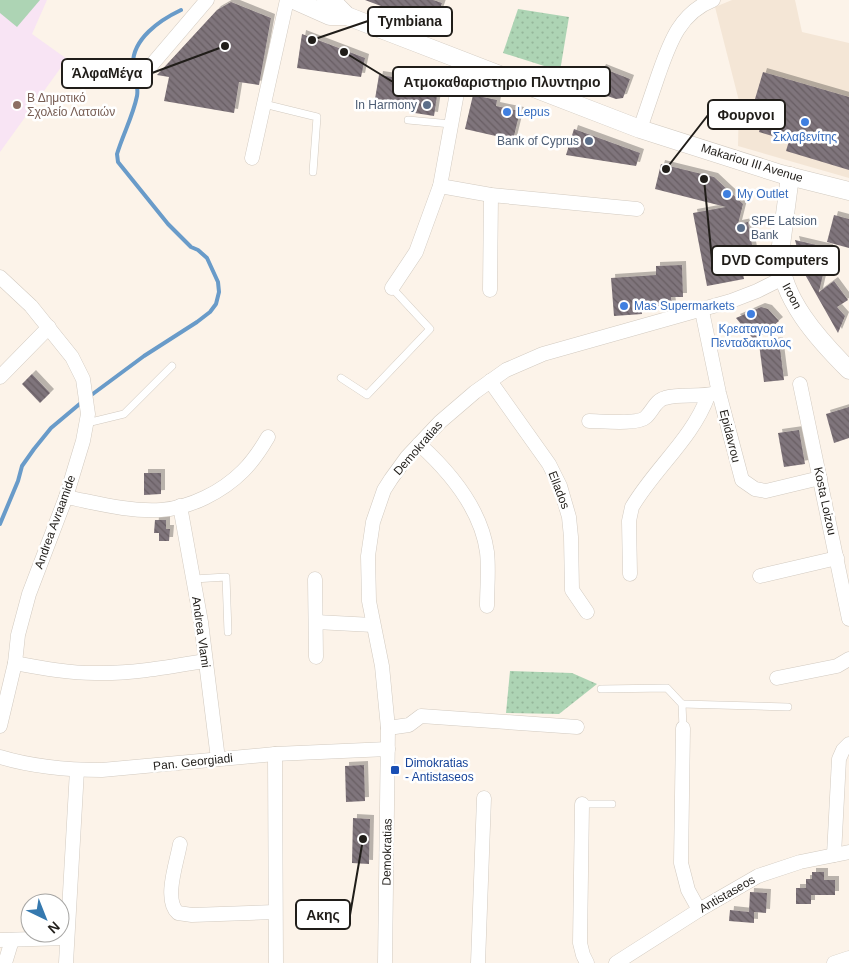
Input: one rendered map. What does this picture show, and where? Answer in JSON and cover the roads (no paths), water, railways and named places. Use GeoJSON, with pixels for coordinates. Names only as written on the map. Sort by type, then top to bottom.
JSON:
{"type":"FeatureCollection","features":[{"type":"Feature","properties":{"kind":"street"},"geometry":{"type":"LineString","coordinates":[[143,75],[208,0]]}},
{"type":"Feature","properties":{"kind":"street"},"geometry":{"type":"LineString","coordinates":[[252,158],[287,0]]}},
{"type":"Feature","properties":{"kind":"street","name":"Makariou III Avenue"},"geometry":{"type":"LineString","coordinates":[[294,0],[330,16],[347,16],[640,128],[790,176],[849,191]]}},
{"type":"Feature","properties":{"kind":"street","name":"Makariou III Avenue"},"geometry":{"type":"LineString","coordinates":[[326,0],[336,5],[347,16]]}},
{"type":"Feature","properties":{"kind":"street"},"geometry":{"type":"LineString","coordinates":[[640,128],[674,34],[686,18],[711,0]]}},
{"type":"Feature","properties":{"kind":"street"},"geometry":{"type":"LineString","coordinates":[[392,288],[416,252],[440,186],[463,60]]}},
{"type":"Feature","properties":{"kind":"street","name":"Iroon"},"geometry":{"type":"LineString","coordinates":[[790,176],[779,265],[783,278],[801,313],[825,344],[849,370]]}},
{"type":"Feature","properties":{"kind":"street"},"geometry":{"type":"LineString","coordinates":[[440,186],[491,194],[637,209]]}},
{"type":"Feature","properties":{"kind":"street"},"geometry":{"type":"LineString","coordinates":[[490,290],[491,194]]}},
{"type":"Feature","properties":{"kind":"street","name":"Andrea Avraamide"},"geometry":{"type":"LineString","coordinates":[[0,277],[22,296],[72,357],[80,372],[85,388],[87,406],[87,423],[66,497],[29,594],[18,635],[16,663],[0,726]]}},
{"type":"Feature","properties":{"kind":"street","name":"Demokratias"},"geometry":{"type":"LineString","coordinates":[[385,963],[388,728],[383,674],[369,601],[368,568],[373,522],[384,490],[404,461],[458,406],[512,366],[538,355],[744,297],[783,278]]}},
{"type":"Feature","properties":{"kind":"street","name":"Epidavrou"},"geometry":{"type":"LineString","coordinates":[[702,310],[714,394],[742,480],[755,489],[766,491],[820,478]]}},
{"type":"Feature","properties":{"kind":"street"},"geometry":{"type":"LineString","coordinates":[[0,377],[48,327]]}},
{"type":"Feature","properties":{"kind":"street","name":"Ellados"},"geometry":{"type":"LineString","coordinates":[[490,381],[549,464],[560,486],[571,537],[572,590],[587,612]]}},
{"type":"Feature","properties":{"kind":"street","name":"Kosta Loizou"},"geometry":{"type":"LineString","coordinates":[[800,384],[849,619]]}},
{"type":"Feature","properties":{"kind":"street"},"geometry":{"type":"LineString","coordinates":[[589,420],[642,420],[657,403],[666,397],[714,394]]}},
{"type":"Feature","properties":{"kind":"street"},"geometry":{"type":"LineString","coordinates":[[630,574],[629,522],[632,507],[691,429],[714,394]]}},
{"type":"Feature","properties":{"kind":"street"},"geometry":{"type":"LineString","coordinates":[[66,497],[136,509],[161,510],[180,506],[210,495],[236,478],[249,465],[268,437]]}},
{"type":"Feature","properties":{"kind":"street"},"geometry":{"type":"LineString","coordinates":[[419,444],[436,460],[458,486],[472,510],[483,535],[487,562],[487,606]]}},
{"type":"Feature","properties":{"kind":"street","name":"Andrea Vlami"},"geometry":{"type":"LineString","coordinates":[[180,506],[194,579],[218,759]]}},
{"type":"Feature","properties":{"kind":"street"},"geometry":{"type":"LineString","coordinates":[[760,576],[837,558]]}},
{"type":"Feature","properties":{"kind":"street"},"geometry":{"type":"LineString","coordinates":[[315,579],[316,657]]}},
{"type":"Feature","properties":{"kind":"street"},"geometry":{"type":"LineString","coordinates":[[316,622],[373,625]]}},
{"type":"Feature","properties":{"kind":"street"},"geometry":{"type":"LineString","coordinates":[[777,678],[837,666],[849,659]]}},
{"type":"Feature","properties":{"kind":"street"},"geometry":{"type":"LineString","coordinates":[[16,663],[62,671],[95,673],[134,671],[205,661]]}},
{"type":"Feature","properties":{"kind":"street"},"geometry":{"type":"LineString","coordinates":[[388,728],[409,725],[421,716],[577,727]]}},
{"type":"Feature","properties":{"kind":"street"},"geometry":{"type":"LineString","coordinates":[[683,728],[680,863],[688,890],[698,910]]}},
{"type":"Feature","properties":{"kind":"street"},"geometry":{"type":"LineString","coordinates":[[834,855],[838,764],[841,754],[849,744]]}},
{"type":"Feature","properties":{"kind":"street","name":"Pan. Georgiadi"},"geometry":{"type":"LineString","coordinates":[[0,757],[42,766],[77,770],[140,768],[275,754],[388,749]]}},
{"type":"Feature","properties":{"kind":"street"},"geometry":{"type":"LineString","coordinates":[[275,754],[276,963]]}},
{"type":"Feature","properties":{"kind":"street"},"geometry":{"type":"LineString","coordinates":[[70,893],[77,770]]}},
{"type":"Feature","properties":{"kind":"street"},"geometry":{"type":"LineString","coordinates":[[478,963],[484,798]]}},
{"type":"Feature","properties":{"kind":"street"},"geometry":{"type":"LineString","coordinates":[[582,804],[580,943],[587,963]]}},
{"type":"Feature","properties":{"kind":"street"},"geometry":{"type":"LineString","coordinates":[[180,844],[170,894],[172,904],[178,913],[187,916],[275,912]]}},
{"type":"Feature","properties":{"kind":"street","name":"Antistaseos"},"geometry":{"type":"LineString","coordinates":[[616,963],[698,910],[770,871],[800,862],[849,852]]}},
{"type":"Feature","properties":{"kind":"street"},"geometry":{"type":"LineString","coordinates":[[5,963],[6,940],[20,940]]}},
{"type":"Feature","properties":{"kind":"street"},"geometry":{"type":"LineString","coordinates":[[66,963],[67,943]]}},
{"type":"Feature","properties":{"kind":"street"},"geometry":{"type":"LineString","coordinates":[[834,963],[849,958]]}},
{"type":"Feature","properties":{"kind":"lane"},"geometry":{"type":"LineString","coordinates":[[264,104],[317,117],[313,172]]}},
{"type":"Feature","properties":{"kind":"lane"},"geometry":{"type":"LineString","coordinates":[[408,120],[451,124]]}},
{"type":"Feature","properties":{"kind":"lane"},"geometry":{"type":"LineString","coordinates":[[341,378],[366,395],[430,328],[392,288]]}},
{"type":"Feature","properties":{"kind":"lane"},"geometry":{"type":"LineString","coordinates":[[87,423],[124,414],[172,366]]}},
{"type":"Feature","properties":{"kind":"lane"},"geometry":{"type":"LineString","coordinates":[[194,579],[226,577],[228,632]]}},
{"type":"Feature","properties":{"kind":"lane"},"geometry":{"type":"LineString","coordinates":[[601,689],[667,688],[682,704],[683,728]]}},
{"type":"Feature","properties":{"kind":"lane"},"geometry":{"type":"LineString","coordinates":[[682,704],[788,708]]}},
{"type":"Feature","properties":{"kind":"lane"},"geometry":{"type":"LineString","coordinates":[[582,804],[612,804]]}},
{"type":"Feature","properties":{"kind":"waterway"},"geometry":{"type":"LineString","coordinates":[[90,396],[144,356],[210,312],[216,304],[219,292],[218,282],[207,258],[191,247],[168,224],[118,162],[117,154],[137,96],[137,84],[133,65],[137,47],[156,25],[181,10]]}},
{"type":"Feature","properties":{"kind":"waterway"},"geometry":{"type":"LineString","coordinates":[[0,524],[18,481],[22,466],[51,428],[82,402]]}},
{"type":"Feature","properties":{"kind":"place","name":"Tymbiana"},"geometry":{"type":"Point","coordinates":[312,40]}},
{"type":"Feature","properties":{"kind":"place","name":"ΆλφαΜέγα"},"geometry":{"type":"Point","coordinates":[225,46]}},
{"type":"Feature","properties":{"kind":"place","name":"Ατμοκαθαριστηριο Πλυντηριο"},"geometry":{"type":"Point","coordinates":[344,52]}},
{"type":"Feature","properties":{"kind":"place","name":"Β Δημοτικό Σχολείο Λατσιών"},"geometry":{"type":"Point","coordinates":[17,105]}},
{"type":"Feature","properties":{"kind":"place","name":"In Harmony"},"geometry":{"type":"Point","coordinates":[427,105]}},
{"type":"Feature","properties":{"kind":"place","name":"Lepus"},"geometry":{"type":"Point","coordinates":[507,112]}},
{"type":"Feature","properties":{"kind":"place","name":"Σκλαβενίτης"},"geometry":{"type":"Point","coordinates":[805,122]}},
{"type":"Feature","properties":{"kind":"place","name":"Bank of Cyprus"},"geometry":{"type":"Point","coordinates":[589,141]}},
{"type":"Feature","properties":{"kind":"place","name":"Φουρνοι"},"geometry":{"type":"Point","coordinates":[666,169]}},
{"type":"Feature","properties":{"kind":"place","name":"DVD Computers"},"geometry":{"type":"Point","coordinates":[704,179]}},
{"type":"Feature","properties":{"kind":"place","name":"My Outlet"},"geometry":{"type":"Point","coordinates":[727,194]}},
{"type":"Feature","properties":{"kind":"place","name":"SPE Latsion Bank"},"geometry":{"type":"Point","coordinates":[741,228]}},
{"type":"Feature","properties":{"kind":"place","name":"Mas Supermarkets"},"geometry":{"type":"Point","coordinates":[624,306]}},
{"type":"Feature","properties":{"kind":"place","name":"Κρεαταγορα Πενταδακτυλος"},"geometry":{"type":"Point","coordinates":[751,314]}},
{"type":"Feature","properties":{"kind":"place","name":"Dimokratias - Antistaseos"},"geometry":{"type":"Point","coordinates":[395,770]}},
{"type":"Feature","properties":{"kind":"place","name":"Ακης"},"geometry":{"type":"Point","coordinates":[363,839]}}]}
